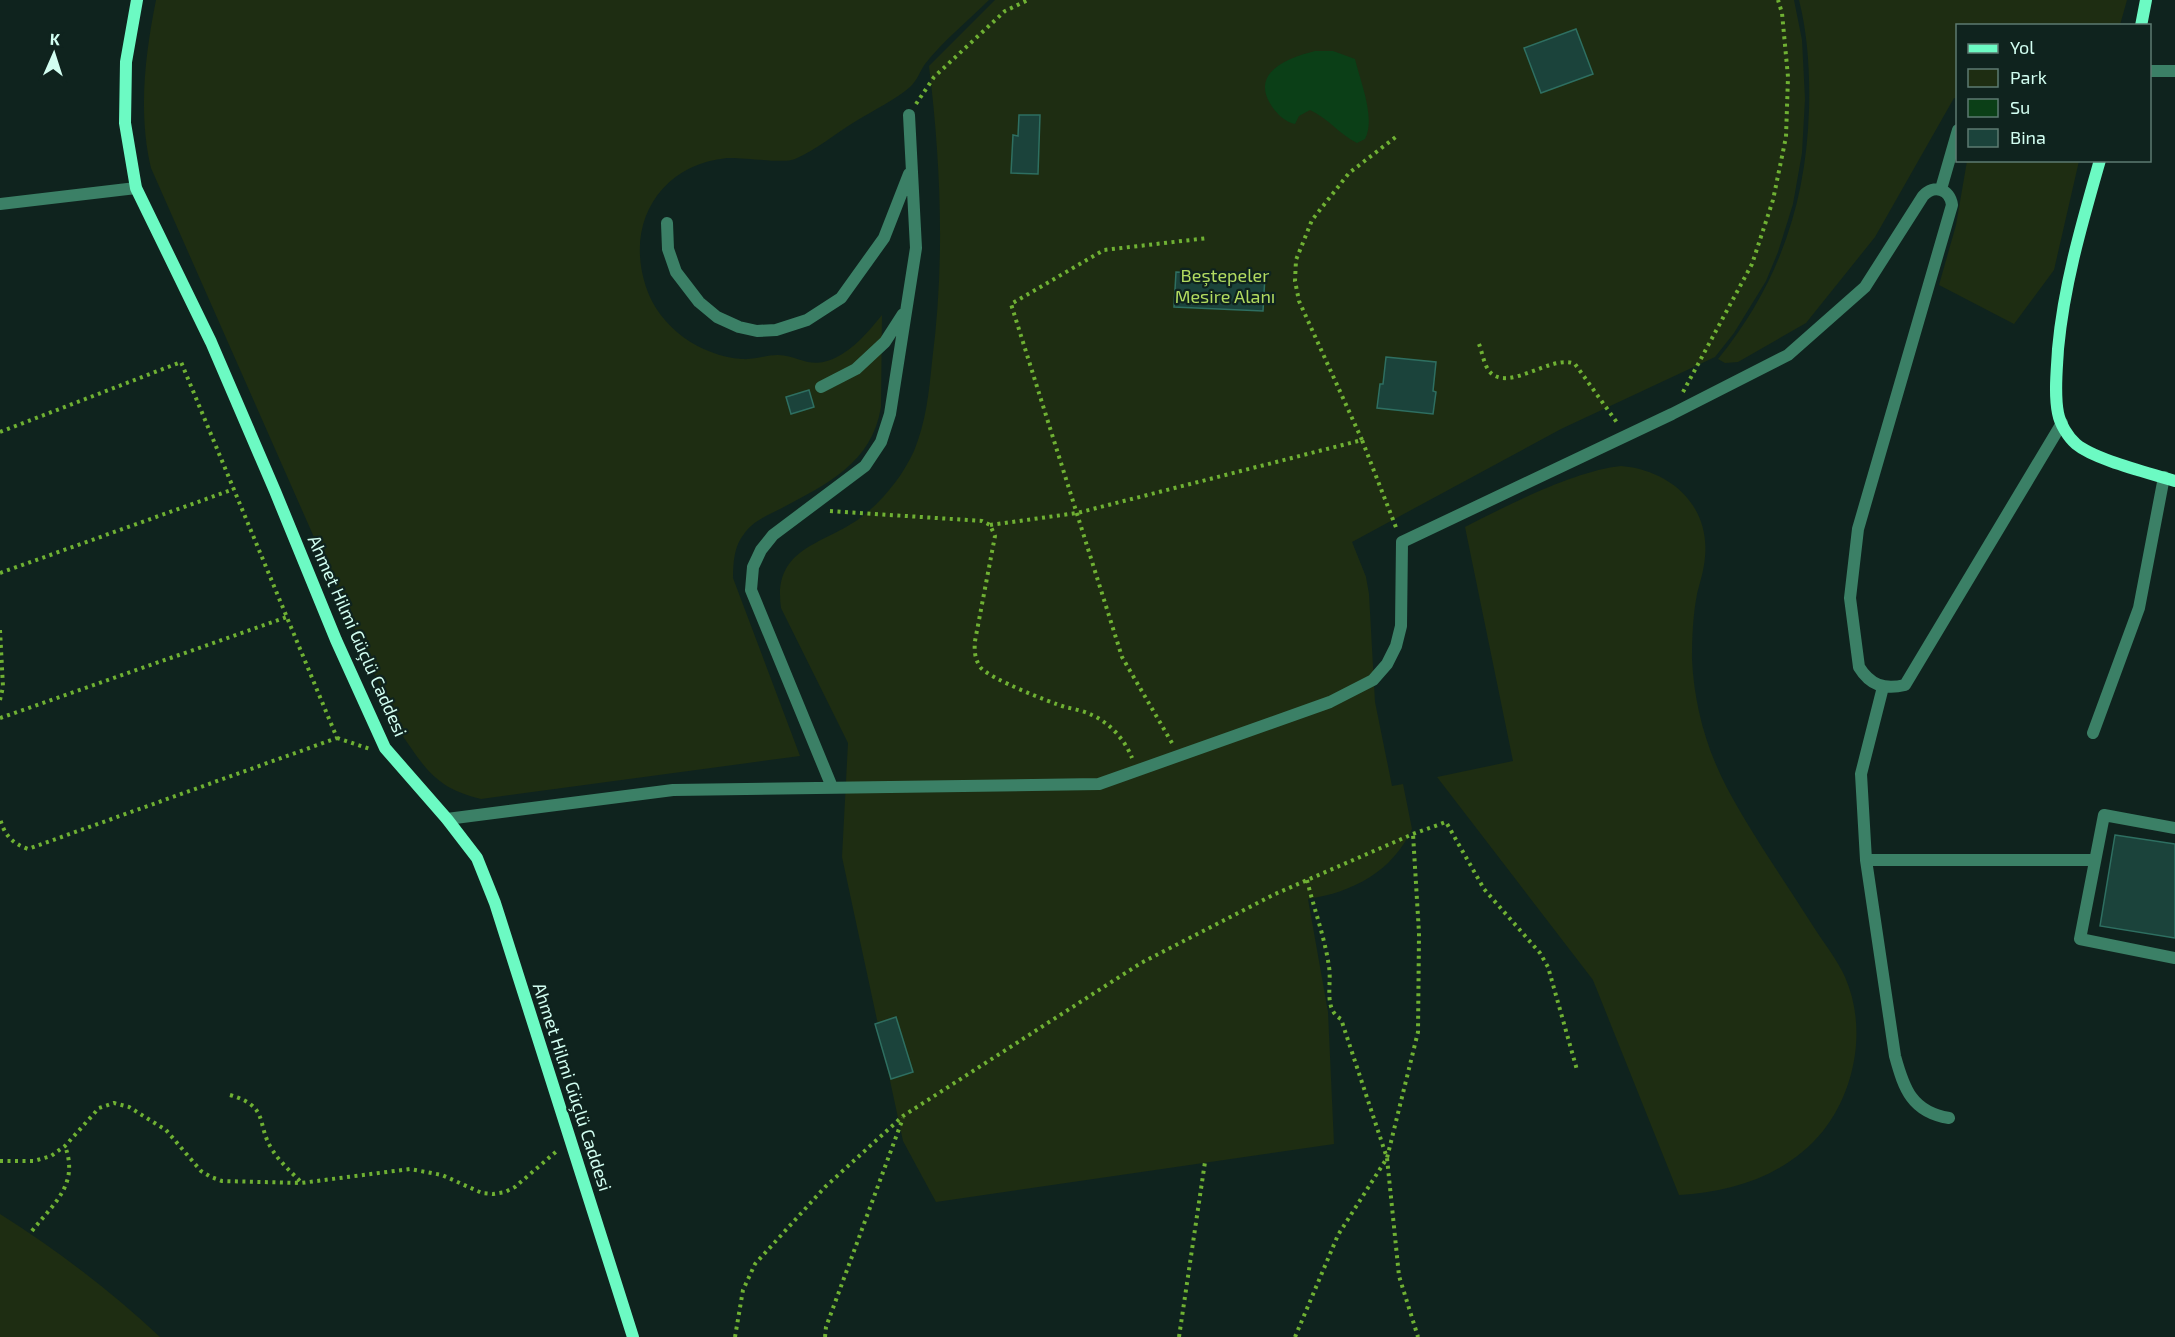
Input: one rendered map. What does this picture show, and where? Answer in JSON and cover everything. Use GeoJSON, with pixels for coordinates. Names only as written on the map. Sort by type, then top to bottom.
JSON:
{"type":"FeatureCollection","features":[{"type":"Feature","properties":{"kind":"street","name":"Ahmet Hilmi Güçlü Caddesi"},"geometry":{"type":"LineString","coordinates":[[137,0],[126,62],[125,123],[136,189],[212,342],[336,640],[385,748],[447,819],[477,858],[495,903],[633,1337]]}},
{"type":"Feature","properties":{"kind":"street"},"geometry":{"type":"LineString","coordinates":[[2141,24],[2146,0]]}},
{"type":"Feature","properties":{"kind":"street"},"geometry":{"type":"LineString","coordinates":[[2151,71],[2175,71]]}},
{"type":"Feature","properties":{"kind":"street"},"geometry":{"type":"LineString","coordinates":[[832,787],[751,590],[753,567],[761,550],[773,535],[865,466],[881,442],[890,414],[915,249],[909,115]]}},
{"type":"Feature","properties":{"kind":"street"},"geometry":{"type":"LineString","coordinates":[[1941,189],[1956,137]]}},
{"type":"Feature","properties":{"kind":"street"},"geometry":{"type":"LineString","coordinates":[[2093,733],[2139,608],[2169,479],[2089,453],[2075,443],[2064,430],[2058,414],[2056,371],[2062,314],[2078,237],[2099,162]]}},
{"type":"Feature","properties":{"kind":"street"},"geometry":{"type":"LineString","coordinates":[[667,223],[668,249],[676,272],[699,302],[717,317],[739,327],[757,331],[776,330],[807,320],[841,298],[884,238],[911,169]]}},
{"type":"Feature","properties":{"kind":"street"},"geometry":{"type":"LineString","coordinates":[[0,204],[136,189]]}},
{"type":"Feature","properties":{"kind":"street"},"geometry":{"type":"LineString","coordinates":[[447,819],[673,790],[1099,784],[1330,702],[1372,680],[1387,664],[1396,646],[1401,626],[1402,542],[1672,414],[1788,355],[1865,287],[1923,196],[1931,189],[1941,189],[1949,196],[1952,205],[1858,529],[1850,598],[1859,667],[1864,676],[1873,683],[1894,688],[1905,685],[2062,423]]}},
{"type":"Feature","properties":{"kind":"street"},"geometry":{"type":"LineString","coordinates":[[821,387],[856,369],[864,362],[885,342],[906,308]]}},
{"type":"Feature","properties":{"kind":"street"},"geometry":{"type":"LineString","coordinates":[[1883,687],[1861,774],[1866,860],[1895,1056],[1901,1079],[1912,1100],[1935,1116],[1949,1118]]}},
{"type":"Feature","properties":{"kind":"street"},"geometry":{"type":"LineString","coordinates":[[2175,828],[2104,815],[2080,939],[2175,958]]}},
{"type":"Feature","properties":{"kind":"street"},"geometry":{"type":"LineString","coordinates":[[1866,860],[2095,860]]}},
{"type":"Feature","properties":{"kind":"path"},"geometry":{"type":"LineString","coordinates":[[909,115],[934,77],[1005,11],[1028,0]]}},
{"type":"Feature","properties":{"kind":"path"},"geometry":{"type":"LineString","coordinates":[[1672,414],[1752,264],[1773,200],[1786,137],[1788,77],[1782,13],[1778,0]]}},
{"type":"Feature","properties":{"kind":"path"},"geometry":{"type":"LineString","coordinates":[[1396,136],[1349,173],[1312,220],[1296,260],[1295,281],[1299,301],[1362,440],[1402,542]]}},
{"type":"Feature","properties":{"kind":"path"},"geometry":{"type":"LineString","coordinates":[[1179,755],[1122,657],[1011,303],[1104,250],[1208,238]]}},
{"type":"Feature","properties":{"kind":"path"},"geometry":{"type":"LineString","coordinates":[[1479,344],[1490,372],[1500,378],[1512,377],[1564,362],[1575,364],[1626,436]]}},
{"type":"Feature","properties":{"kind":"path"},"geometry":{"type":"LineString","coordinates":[[0,432],[181,362],[337,738]]}},
{"type":"Feature","properties":{"kind":"path"},"geometry":{"type":"LineString","coordinates":[[806,510],[982,521],[990,525],[1077,513],[1362,440]]}},
{"type":"Feature","properties":{"kind":"path"},"geometry":{"type":"LineString","coordinates":[[0,573],[234,489]]}},
{"type":"Feature","properties":{"kind":"path"},"geometry":{"type":"LineString","coordinates":[[990,525],[995,536],[974,651],[981,667],[988,673],[1063,706],[1092,714],[1116,732],[1129,750],[1137,770]]}},
{"type":"Feature","properties":{"kind":"path"},"geometry":{"type":"LineString","coordinates":[[0,718],[287,616]]}},
{"type":"Feature","properties":{"kind":"path"},"geometry":{"type":"LineString","coordinates":[[0,630],[3,687],[0,700]]}},
{"type":"Feature","properties":{"kind":"path"},"geometry":{"type":"LineString","coordinates":[[0,818],[2,828],[8,838],[28,849],[337,738],[393,758]]}},
{"type":"Feature","properties":{"kind":"path"},"geometry":{"type":"LineString","coordinates":[[735,1337],[743,1290],[755,1264],[825,1187],[903,1116],[1141,963],[1275,894],[1446,822],[1484,889],[1540,952],[1548,967],[1577,1071]]}},
{"type":"Feature","properties":{"kind":"path"},"geometry":{"type":"LineString","coordinates":[[1295,1337],[1338,1235],[1387,1158],[1418,1032],[1419,933],[1413,834]]}},
{"type":"Feature","properties":{"kind":"path"},"geometry":{"type":"LineString","coordinates":[[1307,880],[1329,967],[1330,1007],[1341,1019],[1387,1158],[1399,1276],[1418,1337]]}},
{"type":"Feature","properties":{"kind":"path"},"geometry":{"type":"LineString","coordinates":[[230,1095],[251,1104],[259,1113],[272,1150],[301,1183]]}},
{"type":"Feature","properties":{"kind":"path"},"geometry":{"type":"LineString","coordinates":[[0,1161],[34,1161],[51,1156],[65,1146],[99,1108],[114,1102],[122,1103],[166,1130],[201,1171],[211,1178],[222,1180],[301,1183],[410,1169],[442,1175],[482,1193],[493,1194],[515,1187],[570,1140]]}},
{"type":"Feature","properties":{"kind":"path"},"geometry":{"type":"LineString","coordinates":[[825,1337],[826,1327],[903,1116]]}},
{"type":"Feature","properties":{"kind":"path"},"geometry":{"type":"LineString","coordinates":[[33,1231],[67,1187],[70,1173],[65,1146]]}},
{"type":"Feature","properties":{"kind":"path"},"geometry":{"type":"LineString","coordinates":[[1179,1337],[1205,1162]]}},
{"type":"Feature","properties":{"kind":"green space"},"geometry":{"type":"Polygon","coordinates":[[[156,0],[989,0],[947,39],[925,64],[912,85],[891,101],[795,159],[782,161],[727,158],[703,163],[683,172],[666,185],[653,201],[644,220],[640,241],[641,264],[652,301],[671,327],[683,337],[711,352],[742,359],[778,355],[818,363],[835,358],[855,345],[882,315],[881,407],[868,443],[858,457],[831,480],[752,525],[738,544],[735,555],[733,578],[800,756],[481,799],[452,789],[424,766],[400,732],[151,168],[145,126],[144,84],[156,0]]]}},
{"type":"Feature","properties":{"kind":"green space","name":"Beştepeler Mesire Alanı"},"geometry":{"type":"Polygon","coordinates":[[[995,0],[1794,0],[1802,40],[1805,99],[1802,153],[1793,204],[1778,252],[1766,281],[1734,333],[1715,357],[1561,429],[1352,542],[1366,577],[1369,594],[1375,702],[1392,786],[1403,784],[1412,829],[1394,857],[1369,878],[1340,891],[1308,899],[1328,1012],[1334,1144],[936,1202],[903,1141],[842,857],[848,743],[781,608],[780,587],[785,571],[805,549],[849,525],[879,501],[893,486],[914,451],[924,418],[930,384],[939,288],[939,177],[929,66],[995,0]]]}},
{"type":"Feature","properties":{"kind":"green space"},"geometry":{"type":"Polygon","coordinates":[[[1799,0],[2127,0],[2120,24],[1956,24],[1956,99],[1954,98],[1875,237],[1806,323],[1738,362],[1725,363],[1718,359],[1757,302],[1785,242],[1795,211],[1807,145],[1809,110],[1808,55],[1799,0]]]}},
{"type":"Feature","properties":{"kind":"green space"},"geometry":{"type":"Polygon","coordinates":[[[1967,162],[2079,162],[2054,270],[2014,324],[1939,285],[1956,225],[1967,162]]]}},
{"type":"Feature","properties":{"kind":"green space"},"geometry":{"type":"Polygon","coordinates":[[[1621,466],[1639,469],[1670,483],[1694,506],[1701,521],[1705,538],[1705,557],[1697,594],[1692,659],[1695,693],[1702,725],[1713,757],[1737,806],[1842,970],[1852,996],[1855,1016],[1855,1057],[1850,1077],[1834,1114],[1809,1146],[1776,1170],[1758,1178],[1720,1190],[1679,1195],[1593,980],[1437,777],[1513,761],[1465,527],[1521,499],[1562,482],[1603,469],[1621,466]]]}},
{"type":"Feature","properties":{"kind":"green space"},"geometry":{"type":"Polygon","coordinates":[[[0,1214],[83,1272],[160,1337],[0,1337],[0,1214]]]}},
{"type":"Feature","properties":{"kind":"water"},"geometry":{"type":"Polygon","coordinates":[[[1315,51],[1333,51],[1355,59],[1368,110],[1369,121],[1365,139],[1357,143],[1310,110],[1299,116],[1295,124],[1289,122],[1277,113],[1266,96],[1265,85],[1274,69],[1293,58],[1315,51]]]}},
{"type":"Feature","properties":{"kind":"building"},"geometry":{"type":"Polygon","coordinates":[[[1576,29],[1593,74],[1541,93],[1524,48],[1576,29]]]}},
{"type":"Feature","properties":{"kind":"building"},"geometry":{"type":"Polygon","coordinates":[[[1019,115],[1040,115],[1038,174],[1011,173],[1013,135],[1018,136],[1019,115]]]}},
{"type":"Feature","properties":{"kind":"building"},"geometry":{"type":"Polygon","coordinates":[[[1176,272],[1265,276],[1263,311],[1174,307],[1176,272]]]}},
{"type":"Feature","properties":{"kind":"building"},"geometry":{"type":"Polygon","coordinates":[[[1386,357],[1436,362],[1433,414],[1377,408],[1386,357]]]}},
{"type":"Feature","properties":{"kind":"building"},"geometry":{"type":"Polygon","coordinates":[[[809,390],[814,407],[791,414],[786,397],[809,390]]]}},
{"type":"Feature","properties":{"kind":"building"},"geometry":{"type":"Polygon","coordinates":[[[2115,835],[2175,844],[2175,938],[2100,926],[2115,835]]]}},
{"type":"Feature","properties":{"kind":"building"},"geometry":{"type":"Polygon","coordinates":[[[896,1017],[913,1072],[891,1079],[875,1024],[896,1017]]]}}]}
